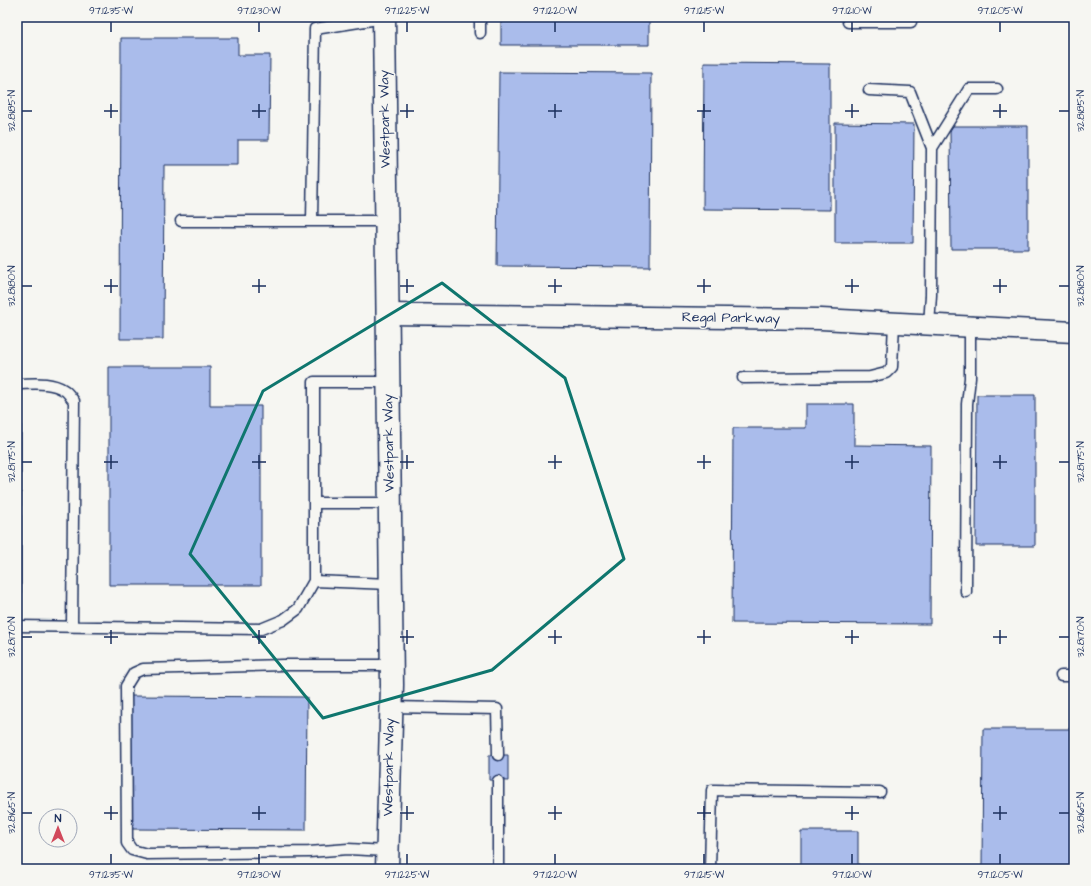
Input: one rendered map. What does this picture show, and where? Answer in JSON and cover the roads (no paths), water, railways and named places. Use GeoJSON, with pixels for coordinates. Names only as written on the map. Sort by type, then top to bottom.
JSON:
{"type":"FeatureCollection","features":[{"type":"Feature","properties":{"kind":"street","name":"Westpark Way"},"geometry":{"type":"LineString","coordinates":[[384,18],[391,665],[387,860]]}},
{"type":"Feature","properties":{"kind":"street","name":"Regal Parkway"},"geometry":{"type":"LineString","coordinates":[[388,314],[821,319],[1074,332]]}},
{"type":"Feature","properties":{"kind":"lane"},"geometry":{"type":"LineString","coordinates":[[480,17],[480,34]]}},
{"type":"Feature","properties":{"kind":"lane"},"geometry":{"type":"LineString","coordinates":[[848,17],[848,22],[911,22],[911,17]]}},
{"type":"Feature","properties":{"kind":"lane"},"geometry":{"type":"LineString","coordinates":[[312,221],[315,29],[384,18]]}},
{"type":"Feature","properties":{"kind":"lane"},"geometry":{"type":"LineString","coordinates":[[932,148],[969,89],[998,89]]}},
{"type":"Feature","properties":{"kind":"lane"},"geometry":{"type":"LineString","coordinates":[[869,90],[910,92],[932,148],[931,295],[929,325]]}},
{"type":"Feature","properties":{"kind":"lane"},"geometry":{"type":"LineString","coordinates":[[181,221],[386,221]]}},
{"type":"Feature","properties":{"kind":"lane"},"geometry":{"type":"LineString","coordinates":[[743,378],[870,377],[886,373],[892,367],[894,323]]}},
{"type":"Feature","properties":{"kind":"lane"},"geometry":{"type":"LineString","coordinates":[[966,592],[967,404],[970,374],[970,327]]}},
{"type":"Feature","properties":{"kind":"lane"},"geometry":{"type":"LineString","coordinates":[[17,626],[261,629],[283,620],[298,608],[314,581],[314,382],[388,382]]}},
{"type":"Feature","properties":{"kind":"lane"},"geometry":{"type":"LineString","coordinates":[[17,384],[49,384],[65,390],[74,401],[72,626]]}},
{"type":"Feature","properties":{"kind":"lane"},"geometry":{"type":"LineString","coordinates":[[314,503],[390,503]]}},
{"type":"Feature","properties":{"kind":"lane"},"geometry":{"type":"LineString","coordinates":[[314,581],[390,584]]}},
{"type":"Feature","properties":{"kind":"lane"},"geometry":{"type":"LineString","coordinates":[[387,860],[348,849],[309,852],[147,854],[132,850],[127,843],[126,686],[134,673],[143,669],[283,665],[391,665]]}},
{"type":"Feature","properties":{"kind":"lane"},"geometry":{"type":"LineString","coordinates":[[1061,676],[1074,676]]}},
{"type":"Feature","properties":{"kind":"lane"},"geometry":{"type":"LineString","coordinates":[[391,707],[496,709],[498,755]]}},
{"type":"Feature","properties":{"kind":"lane"},"geometry":{"type":"LineString","coordinates":[[498,780],[498,869]]}},
{"type":"Feature","properties":{"kind":"lane"},"geometry":{"type":"LineString","coordinates":[[710,869],[712,790],[880,792]]}}]}
